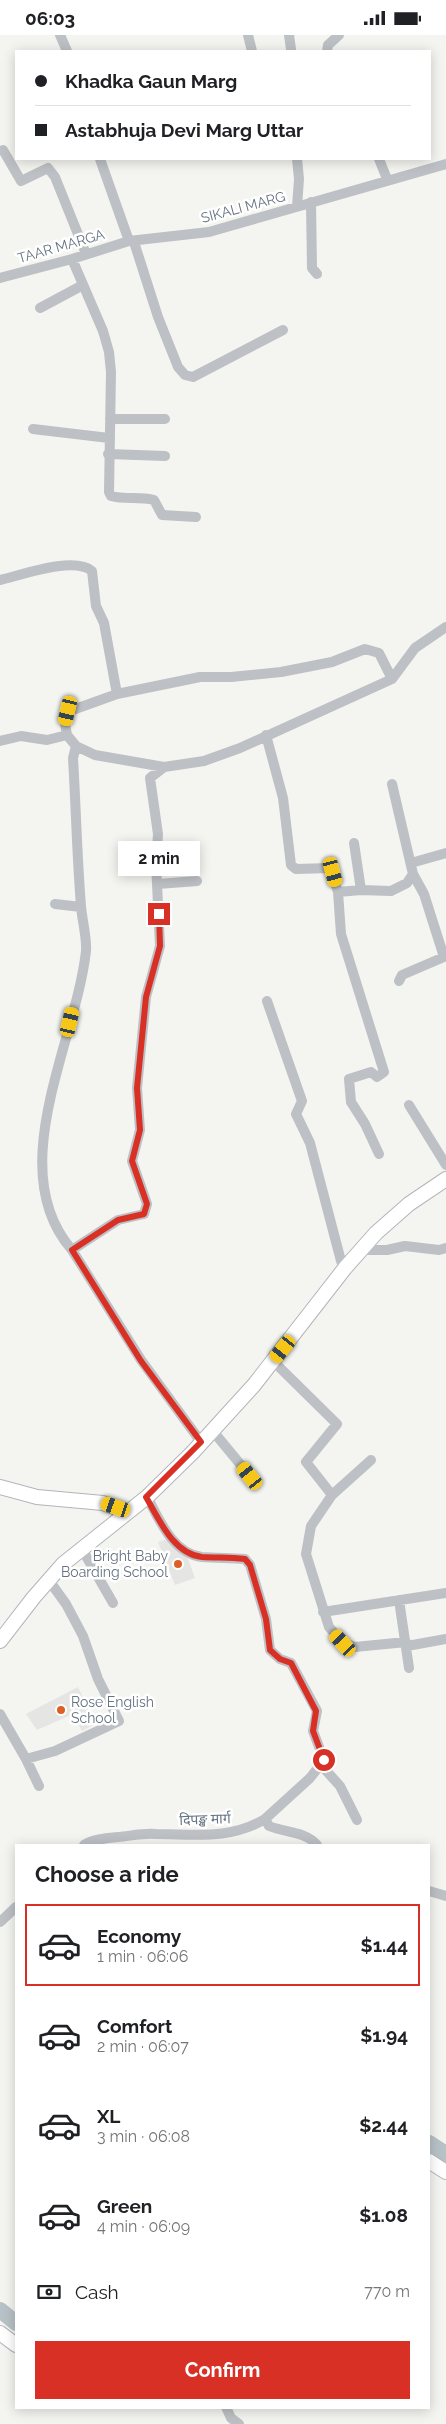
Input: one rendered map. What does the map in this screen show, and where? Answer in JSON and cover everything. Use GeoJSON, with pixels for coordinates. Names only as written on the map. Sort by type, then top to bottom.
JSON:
{"type":"FeatureCollection","features":[{"type":"Feature","properties":{"kind":"main road"},"geometry":{"type":"LineString","coordinates":[[0,1641],[48,1579],[146,1497],[201,1442],[273,1361],[346,1267],[376,1233],[409,1204],[446,1179]]}},
{"type":"Feature","properties":{"kind":"main road"},"geometry":{"type":"LineString","coordinates":[[0,1487],[37,1497],[103,1503],[128,1512]]}},
{"type":"Feature","properties":{"kind":"main road"},"geometry":{"type":"LineString","coordinates":[[430,2162],[446,2172]]}},
{"type":"Feature","properties":{"kind":"main road"},"geometry":{"type":"LineString","coordinates":[[0,2333],[15,2344]]}},
{"type":"Feature","properties":{"kind":"street"},"geometry":{"type":"LineString","coordinates":[[60,35],[67,50]]}},
{"type":"Feature","properties":{"kind":"street"},"geometry":{"type":"LineString","coordinates":[[248,35],[252,50]]}},
{"type":"Feature","properties":{"kind":"street"},"geometry":{"type":"LineString","coordinates":[[289,35],[291,49]]}},
{"type":"Feature","properties":{"kind":"street"},"geometry":{"type":"LineString","coordinates":[[327,50],[328,45],[339,35]]}},
{"type":"Feature","properties":{"kind":"street"},"geometry":{"type":"LineString","coordinates":[[3,150],[21,181],[48,168],[54,177],[86,254]]}},
{"type":"Feature","properties":{"kind":"street"},"geometry":{"type":"LineString","coordinates":[[100,160],[158,317],[178,367],[185,375],[193,377],[283,330]]}},
{"type":"Feature","properties":{"kind":"street"},"geometry":{"type":"LineString","coordinates":[[297,160],[299,179],[297,206]]}},
{"type":"Feature","properties":{"kind":"street"},"geometry":{"type":"LineString","coordinates":[[378,160],[388,179]]}},
{"type":"Feature","properties":{"kind":"street","name":"SIKALI MARG"},"geometry":{"type":"LineString","coordinates":[[131,241],[209,232],[388,179],[446,164]]}},
{"type":"Feature","properties":{"kind":"street"},"geometry":{"type":"LineString","coordinates":[[311,202],[312,267],[317,274]]}},
{"type":"Feature","properties":{"kind":"street","name":"TAAR MARGA"},"geometry":{"type":"LineString","coordinates":[[0,277],[72,259],[131,241]]}},
{"type":"Feature","properties":{"kind":"street"},"geometry":{"type":"LineString","coordinates":[[72,259],[103,331],[109,352],[111,373],[108,455],[109,492],[111,496],[147,498],[154,501],[162,515],[196,517]]}},
{"type":"Feature","properties":{"kind":"street"},"geometry":{"type":"LineString","coordinates":[[40,308],[83,285]]}},
{"type":"Feature","properties":{"kind":"street"},"geometry":{"type":"LineString","coordinates":[[110,419],[165,419]]}},
{"type":"Feature","properties":{"kind":"street"},"geometry":{"type":"LineString","coordinates":[[33,429],[109,438]]}},
{"type":"Feature","properties":{"kind":"street"},"geometry":{"type":"LineString","coordinates":[[108,455],[165,455]]}},
{"type":"Feature","properties":{"kind":"street"},"geometry":{"type":"LineString","coordinates":[[0,580],[70,565],[85,566],[92,571],[96,605],[104,623],[116,694]]}},
{"type":"Feature","properties":{"kind":"street"},"geometry":{"type":"LineString","coordinates":[[392,679],[379,653],[365,649],[332,662],[281,672],[232,677],[200,677],[116,694],[68,711],[65,724],[67,735],[76,747],[95,755],[164,767],[204,761],[221,756],[392,679],[415,648],[446,627]]}},
{"type":"Feature","properties":{"kind":"street"},"geometry":{"type":"LineString","coordinates":[[0,741],[21,737],[47,740],[67,735]]}},
{"type":"Feature","properties":{"kind":"street"},"geometry":{"type":"LineString","coordinates":[[266,735],[283,798],[291,865],[296,869],[330,868],[338,892],[341,933],[384,1072],[378,1077],[371,1072],[349,1079],[349,1091],[351,1102],[365,1124],[379,1154]]}},
{"type":"Feature","properties":{"kind":"street"},"geometry":{"type":"LineString","coordinates":[[76,747],[73,758],[81,907],[86,950],[47,1114],[41,1175],[53,1217],[62,1239],[72,1250],[141,1361],[201,1442]]}},
{"type":"Feature","properties":{"kind":"street"},"geometry":{"type":"LineString","coordinates":[[72,1250],[118,1220],[144,1214],[147,1204],[132,1161],[140,1130],[137,1088],[146,997],[160,946],[156,863],[158,834],[150,778],[164,767]]}},
{"type":"Feature","properties":{"kind":"street"},"geometry":{"type":"LineString","coordinates":[[392,784],[413,874],[424,894],[444,957],[402,975],[399,981]]}},
{"type":"Feature","properties":{"kind":"street"},"geometry":{"type":"LineString","coordinates":[[354,843],[361,890]]}},
{"type":"Feature","properties":{"kind":"street"},"geometry":{"type":"LineString","coordinates":[[411,863],[446,853]]}},
{"type":"Feature","properties":{"kind":"street"},"geometry":{"type":"LineString","coordinates":[[338,892],[361,890],[391,891],[400,888],[413,874]]}},
{"type":"Feature","properties":{"kind":"street"},"geometry":{"type":"LineString","coordinates":[[158,884],[198,881]]}},
{"type":"Feature","properties":{"kind":"street"},"geometry":{"type":"LineString","coordinates":[[55,905],[81,907]]}},
{"type":"Feature","properties":{"kind":"street"},"geometry":{"type":"LineString","coordinates":[[267,1001],[302,1101],[296,1114],[310,1143],[341,1261],[346,1267]]}},
{"type":"Feature","properties":{"kind":"street"},"geometry":{"type":"LineString","coordinates":[[409,1105],[446,1165]]}},
{"type":"Feature","properties":{"kind":"street"},"geometry":{"type":"LineString","coordinates":[[360,1250],[387,1250],[405,1246],[438,1250],[446,1248]]}},
{"type":"Feature","properties":{"kind":"street"},"geometry":{"type":"LineString","coordinates":[[273,1361],[337,1424],[306,1462],[332,1495]]}},
{"type":"Feature","properties":{"kind":"street"},"geometry":{"type":"LineString","coordinates":[[212,1430],[250,1476]]}},
{"type":"Feature","properties":{"kind":"street"},"geometry":{"type":"LineString","coordinates":[[371,1461],[332,1495],[310,1525],[306,1555],[329,1627],[343,1643],[355,1647],[446,1639]]}},
{"type":"Feature","properties":{"kind":"street"},"geometry":{"type":"LineString","coordinates":[[146,1497],[167,1535],[190,1553],[202,1557],[245,1559],[250,1565],[266,1619],[270,1650],[280,1659],[291,1663],[316,1711],[313,1731],[324,1760],[322,1765],[340,1786],[357,1819]]}},
{"type":"Feature","properties":{"kind":"street"},"geometry":{"type":"LineString","coordinates":[[82,1549],[113,1603]]}},
{"type":"Feature","properties":{"kind":"street"},"geometry":{"type":"LineString","coordinates":[[26,1759],[55,1751],[119,1721],[98,1679],[83,1636],[66,1604],[48,1579]]}},
{"type":"Feature","properties":{"kind":"street"},"geometry":{"type":"LineString","coordinates":[[323,1612],[446,1593]]}},
{"type":"Feature","properties":{"kind":"street"},"geometry":{"type":"LineString","coordinates":[[398,1600],[409,1668]]}},
{"type":"Feature","properties":{"kind":"street"},"geometry":{"type":"LineString","coordinates":[[0,1714],[39,1786]]}},
{"type":"Feature","properties":{"kind":"street","name":"दिपङ्ख मार्ग"},"geometry":{"type":"LineString","coordinates":[[88,1844],[105,1839],[154,1833],[190,1835],[233,1833],[250,1828],[265,1819],[322,1765]]}},
{"type":"Feature","properties":{"kind":"street"},"geometry":{"type":"LineString","coordinates":[[265,1819],[269,1827],[304,1834],[316,1844]]}},
{"type":"Feature","properties":{"kind":"street"},"geometry":{"type":"LineString","coordinates":[[430,1891],[446,1896]]}},
{"type":"Feature","properties":{"kind":"street"},"geometry":{"type":"LineString","coordinates":[[0,1922],[15,1908]]}},
{"type":"Feature","properties":{"kind":"street"},"geometry":{"type":"LineString","coordinates":[[227,2409],[231,2418],[238,2424]]}},
{"type":"Feature","properties":{"kind":"shaded area","name":"Bright Baby Boarding School"},"geometry":{"type":"Polygon","coordinates":[[[170,1538],[185,1551],[195,1578],[175,1585],[158,1542],[170,1538]]]}},
{"type":"Feature","properties":{"kind":"shaded area","name":"Rose English School"},"geometry":{"type":"Polygon","coordinates":[[[78,1687],[95,1724],[82,1731],[73,1714],[37,1730],[26,1714],[78,1687]]]}},
{"type":"Feature","properties":{"kind":"waterway"},"geometry":{"type":"LineString","coordinates":[[430,2144],[446,2154]]}},
{"type":"Feature","properties":{"kind":"waterway"},"geometry":{"type":"LineString","coordinates":[[0,2310],[15,2322]]}},
{"type":"Feature","properties":{"kind":"place","name":"Bright Baby Boarding School"},"geometry":{"type":"Point","coordinates":[178,1564]}},
{"type":"Feature","properties":{"kind":"place","name":"Rose English School"},"geometry":{"type":"Point","coordinates":[61,1710]}},
{"type":"Feature","properties":{"kind":"route"},"geometry":{"type":"LineString","coordinates":[[159,914],[160,946],[146,997],[137,1088],[140,1130],[132,1161],[147,1204],[144,1214],[118,1220],[72,1250],[141,1361],[201,1442],[146,1497],[167,1535],[190,1553],[202,1557],[218,1556],[245,1559],[250,1565],[266,1619],[270,1650],[280,1659],[291,1663],[316,1711],[313,1731],[324,1760]]}}]}
